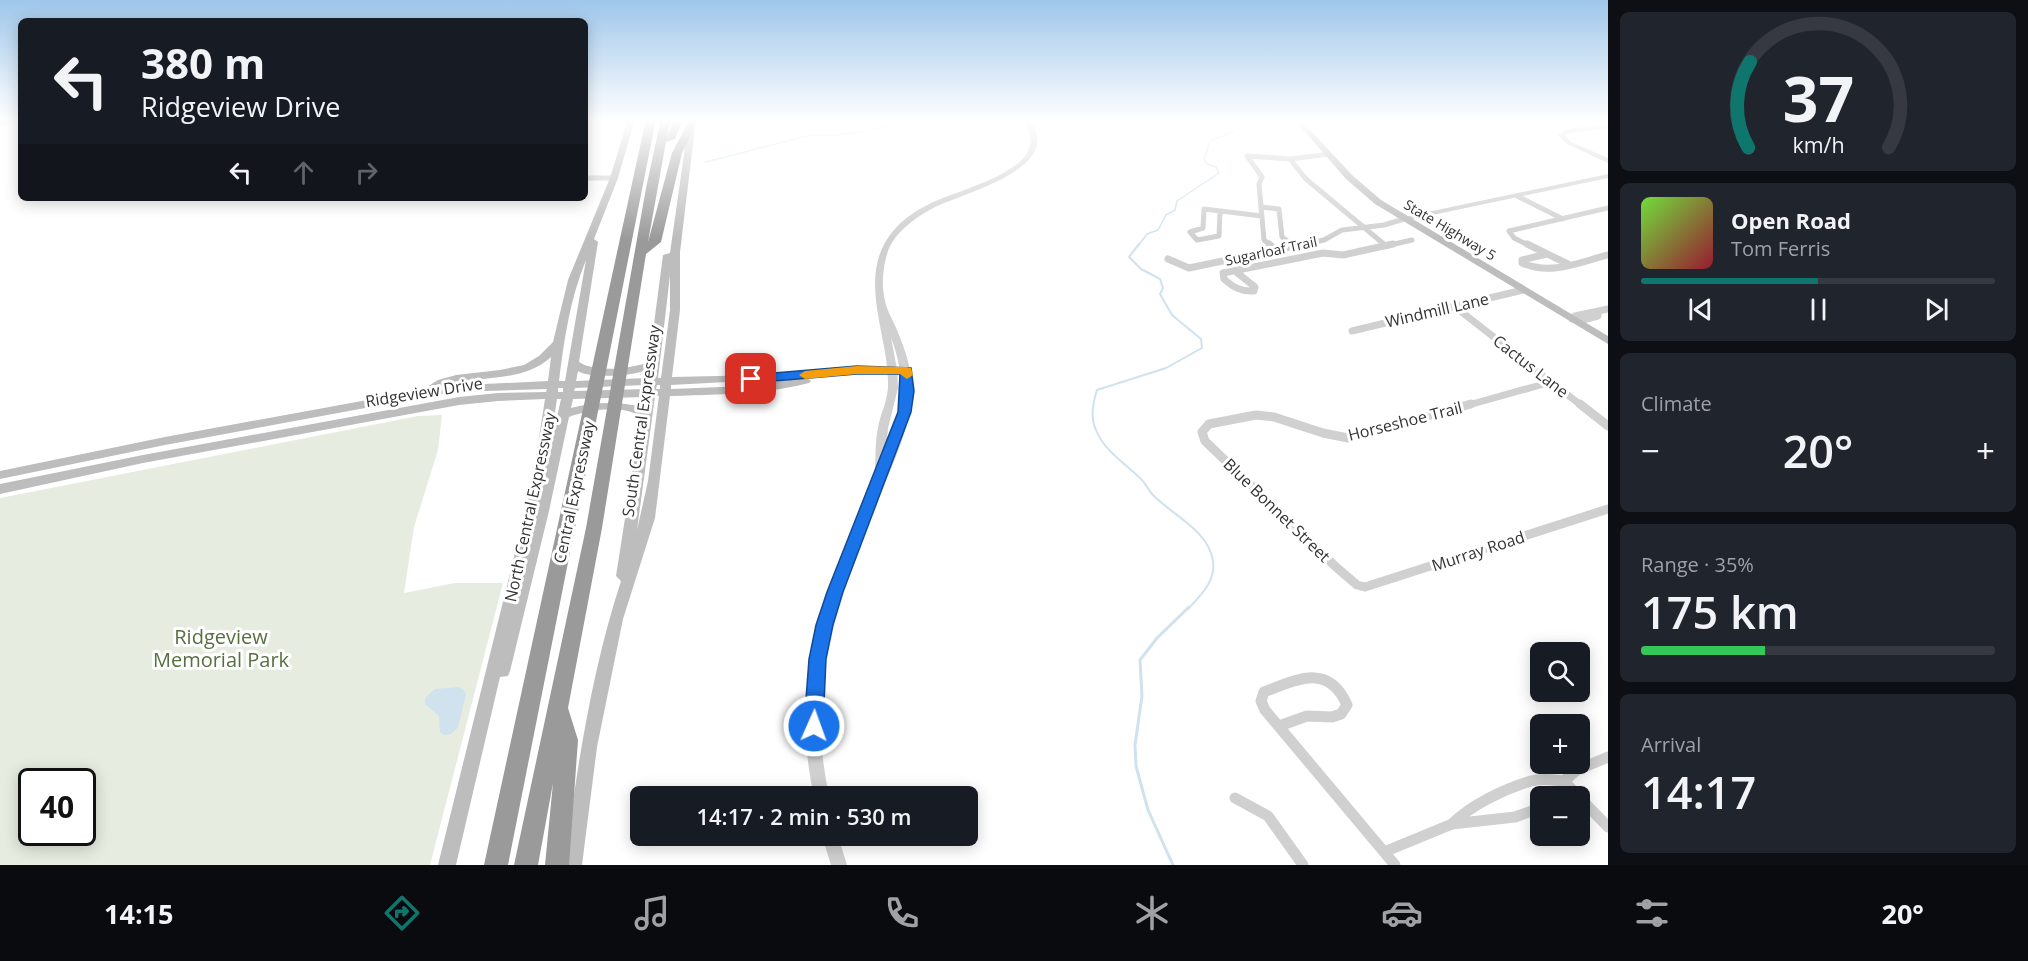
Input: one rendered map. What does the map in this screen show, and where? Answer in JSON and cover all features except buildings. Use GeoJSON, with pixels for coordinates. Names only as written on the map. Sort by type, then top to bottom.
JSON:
{"type":"FeatureCollection","features":[{"type":"Feature","properties":{"kind":"highway"},"geometry":{"type":"LineString","coordinates":[[622,249],[634,159]]}},
{"type":"Feature","properties":{"kind":"highway","name":"Central Expressway"},"geometry":{"type":"LineString","coordinates":[[496,865],[642,159]]}},
{"type":"Feature","properties":{"kind":"highway","name":"Central Expressway"},"geometry":{"type":"LineString","coordinates":[[526,865],[594,528],[658,159]]}},
{"type":"Feature","properties":{"kind":"highway"},"geometry":{"type":"LineString","coordinates":[[640,254],[655,242],[674,159]]}},
{"type":"Feature","properties":{"kind":"highway"},"geometry":{"type":"LineString","coordinates":[[557,865],[568,740],[558,707]]}},
{"type":"Feature","properties":{"kind":"main road","name":"North Central Expressway"},"geometry":{"type":"LineString","coordinates":[[447,865],[537,488],[548,425],[558,343],[573,280],[596,226],[619,159]]}},
{"type":"Feature","properties":{"kind":"main road","name":"South Central Expressway"},"geometry":{"type":"LineString","coordinates":[[573,865],[589,747],[616,619],[648,518],[675,310],[674,270],[688,159]]}},
{"type":"Feature","properties":{"kind":"main road","name":"State Highway 5"},"geometry":{"type":"LineString","coordinates":[[1334,159],[1363,189],[1404,219],[1608,341]]}},
{"type":"Feature","properties":{"kind":"main road"},"geometry":{"type":"LineString","coordinates":[[616,619],[637,492],[663,283],[671,234],[680,217]]}},
{"type":"Feature","properties":{"kind":"main road"},"geometry":{"type":"LineString","coordinates":[[483,717],[501,674],[549,489],[575,364],[596,226]]}},
{"type":"Feature","properties":{"kind":"main road"},"geometry":{"type":"LineString","coordinates":[[424,392],[447,379],[517,370],[530,366],[540,361],[558,343]]}},
{"type":"Feature","properties":{"kind":"main road"},"geometry":{"type":"LineString","coordinates":[[575,364],[587,372],[638,370],[653,364]]}},
{"type":"Feature","properties":{"kind":"main road","name":"Ridgeview Drive"},"geometry":{"type":"LineString","coordinates":[[651,388],[747,390],[777,387],[857,370]]}},
{"type":"Feature","properties":{"kind":"main road","name":"Ridgeview Drive"},"geometry":{"type":"LineString","coordinates":[[0,489],[274,434],[459,401],[479,405],[568,399],[651,388],[857,370],[906,370]]}},
{"type":"Feature","properties":{"kind":"main road","name":"Ridgeview Drive"},"geometry":{"type":"LineString","coordinates":[[0,475],[452,388],[568,399]]}},
{"type":"Feature","properties":{"kind":"main road"},"geometry":{"type":"LineString","coordinates":[[568,399],[578,408],[630,406],[639,408],[647,414]]}},
{"type":"Feature","properties":{"kind":"main road"},"geometry":{"type":"LineString","coordinates":[[274,434],[277,420]]}},
{"type":"Feature","properties":{"kind":"street"},"geometry":{"type":"LineString","coordinates":[[879,480],[883,429],[892,391],[892,370],[880,300],[878,268],[891,238],[923,210],[1000,177],[1025,159]]}},
{"type":"Feature","properties":{"kind":"street"},"geometry":{"type":"LineString","coordinates":[[1249,159],[1262,177],[1259,184],[1264,240],[1276,250]]}},
{"type":"Feature","properties":{"kind":"street"},"geometry":{"type":"LineString","coordinates":[[1290,159],[1306,179],[1385,245]]}},
{"type":"Feature","properties":{"kind":"street"},"geometry":{"type":"LineString","coordinates":[[1404,219],[1608,176]]}},
{"type":"Feature","properties":{"kind":"street"},"geometry":{"type":"LineString","coordinates":[[588,178],[614,178]]}},
{"type":"Feature","properties":{"kind":"street"},"geometry":{"type":"LineString","coordinates":[[1517,196],[1563,219]]}},
{"type":"Feature","properties":{"kind":"street"},"geometry":{"type":"LineString","coordinates":[[1261,207],[1279,209],[1282,237],[1295,246]]}},
{"type":"Feature","properties":{"kind":"street"},"geometry":{"type":"LineString","coordinates":[[1220,211],[1219,236],[1197,240],[1191,236],[1190,232],[1203,228],[1204,208],[1262,216]]}},
{"type":"Feature","properties":{"kind":"street"},"geometry":{"type":"LineString","coordinates":[[1568,264],[1509,234],[1509,231],[1608,208]]}},
{"type":"Feature","properties":{"kind":"street","name":"Sugarloaf Trail"},"geometry":{"type":"LineString","coordinates":[[1168,259],[1189,268],[1324,240],[1333,232],[1362,226],[1396,223],[1404,219]]}},
{"type":"Feature","properties":{"kind":"street"},"geometry":{"type":"LineString","coordinates":[[1215,263],[1231,271],[1323,253],[1343,255],[1412,240]]}},
{"type":"Feature","properties":{"kind":"street"},"geometry":{"type":"LineString","coordinates":[[1547,254],[1522,260],[1522,263],[1534,269],[1545,270],[1608,255]]}},
{"type":"Feature","properties":{"kind":"street","name":"Windmill Lane"},"geometry":{"type":"LineString","coordinates":[[1352,330],[1523,290]]}},
{"type":"Feature","properties":{"kind":"street"},"geometry":{"type":"LineString","coordinates":[[820,786],[814,726],[819,648],[835,592],[904,412],[907,391],[906,370],[900,343],[880,300]]}},
{"type":"Feature","properties":{"kind":"street","name":"Cactus Lane"},"geometry":{"type":"LineString","coordinates":[[1454,306],[1608,426]]}},
{"type":"Feature","properties":{"kind":"street"},"geometry":{"type":"LineString","coordinates":[[1572,319],[1591,318],[1598,316],[1598,312],[1608,309]]}},
{"type":"Feature","properties":{"kind":"street","name":"Horseshoe Trail"},"geometry":{"type":"LineString","coordinates":[[1204,441],[1202,432],[1209,424],[1256,415],[1281,419],[1323,433],[1348,438],[1551,382]]}},
{"type":"Feature","properties":{"kind":"street","name":"Blue Bonnet Street"},"geometry":{"type":"LineString","coordinates":[[1204,441],[1350,579]]}},
{"type":"Feature","properties":{"kind":"street","name":"Murray Road"},"geometry":{"type":"LineString","coordinates":[[1350,579],[1357,585],[1365,587],[1608,509]]}},
{"type":"Feature","properties":{"kind":"street"},"geometry":{"type":"LineString","coordinates":[[1279,726],[1311,715],[1339,716],[1345,712],[1347,705],[1345,697],[1333,683],[1313,676],[1264,692],[1261,701],[1279,726],[1395,865]]}},
{"type":"Feature","properties":{"kind":"street"},"geometry":{"type":"LineString","coordinates":[[1564,781],[1577,770],[1608,757]]}},
{"type":"Feature","properties":{"kind":"street"},"geometry":{"type":"LineString","coordinates":[[1452,824],[1467,809],[1531,781],[1544,779],[1564,781],[1569,786]]}},
{"type":"Feature","properties":{"kind":"street"},"geometry":{"type":"LineString","coordinates":[[1564,781],[1565,786]]}},
{"type":"Feature","properties":{"kind":"street"},"geometry":{"type":"LineString","coordinates":[[1235,798],[1268,816],[1303,865]]}},
{"type":"Feature","properties":{"kind":"street"},"geometry":{"type":"LineString","coordinates":[[1590,808],[1608,826]]}},
{"type":"Feature","properties":{"kind":"street"},"geometry":{"type":"LineString","coordinates":[[1384,852],[1452,824],[1499,820],[1530,811]]}},
{"type":"Feature","properties":{"kind":"street"},"geometry":{"type":"LineString","coordinates":[[833,846],[839,865]]}},
{"type":"Feature","properties":{"kind":"green space","name":"Ridgeview Memorial Park"},"geometry":{"type":"Polygon","coordinates":[[[442,415],[438,450],[414,527],[404,593],[455,583],[503,583],[430,865],[0,865],[0,498],[418,416],[442,415]]]}},
{"type":"Feature","properties":{"kind":"water"},"geometry":{"type":"Polygon","coordinates":[[[458,687],[466,694],[458,727],[451,734],[444,735],[440,732],[439,716],[425,704],[425,698],[435,689],[458,687]]]}},
{"type":"Feature","properties":{"kind":"waterway"},"geometry":{"type":"LineString","coordinates":[[706,162],[716,159]]}},
{"type":"Feature","properties":{"kind":"waterway"},"geometry":{"type":"LineString","coordinates":[[1138,246],[1147,234],[1158,230],[1166,215],[1175,210],[1177,201],[1219,173],[1216,167],[1207,164],[1204,159]]}},
{"type":"Feature","properties":{"kind":"waterway"},"geometry":{"type":"LineString","coordinates":[[1139,244],[1129,257],[1141,269],[1160,279],[1163,288],[1160,294],[1172,315],[1201,339],[1202,348],[1166,368],[1097,390],[1093,405],[1093,420],[1096,430],[1109,450],[1141,479],[1153,495],[1189,524],[1205,541],[1213,562],[1212,576],[1206,588],[1188,609]]}},
{"type":"Feature","properties":{"kind":"waterway"},"geometry":{"type":"LineString","coordinates":[[1173,865],[1148,810],[1136,766],[1135,745],[1142,696],[1140,660],[1157,638],[1189,607]]}},
{"type":"Feature","properties":{"kind":"slow traffic"},"geometry":{"type":"LineString","coordinates":[[805,375],[857,370],[906,370],[907,375]]}},
{"type":"Feature","properties":{"kind":"route"},"geometry":{"type":"LineString","coordinates":[[751,379],[857,370],[906,370],[907,402],[904,412],[835,592],[819,648],[814,726]]}}]}
